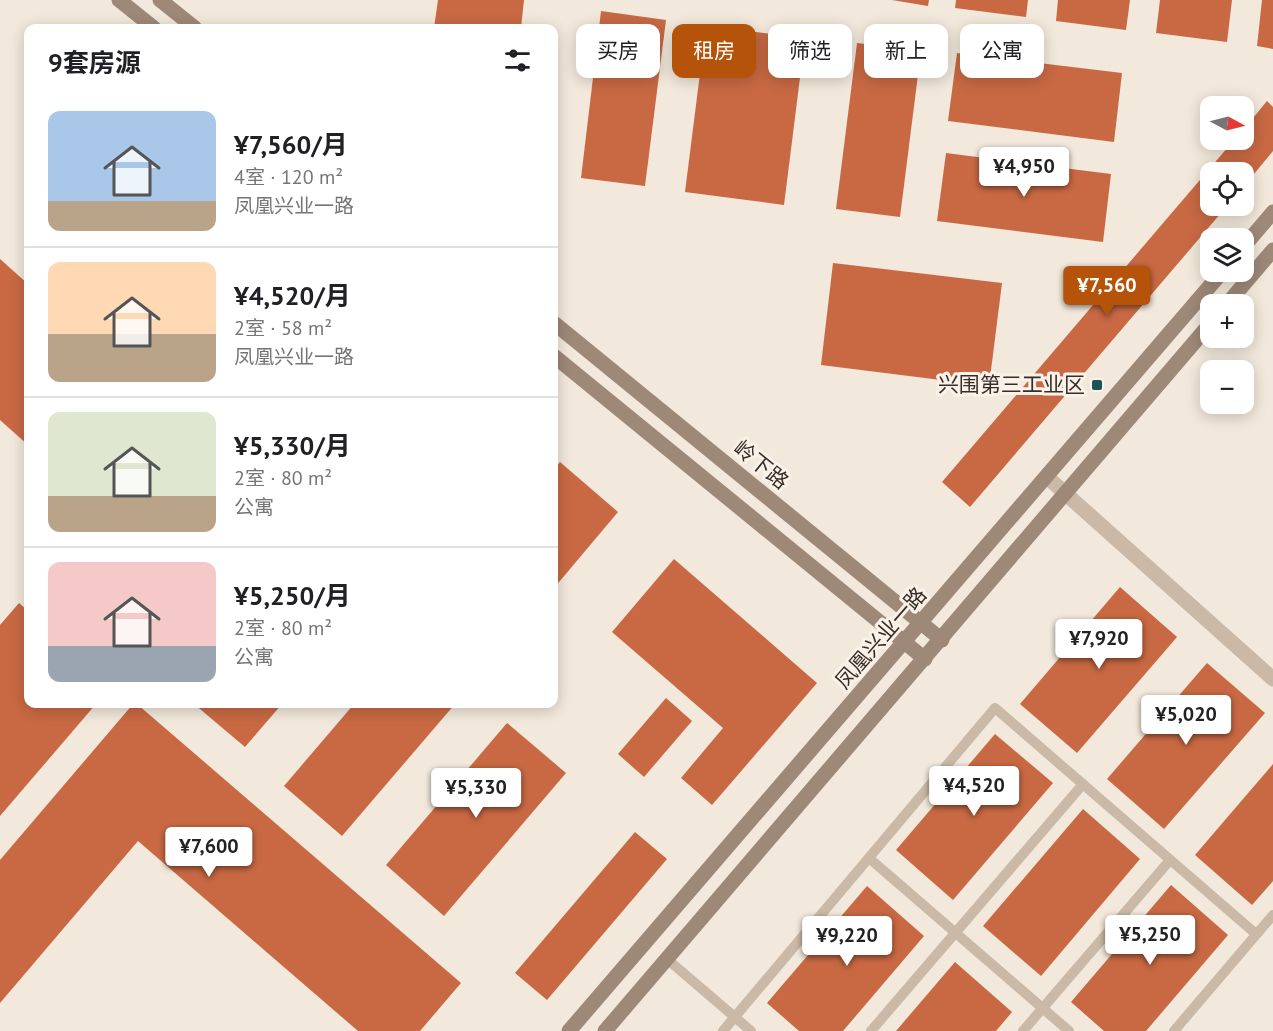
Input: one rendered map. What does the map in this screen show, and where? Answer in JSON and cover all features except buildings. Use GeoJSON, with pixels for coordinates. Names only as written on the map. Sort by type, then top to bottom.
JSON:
{"type":"FeatureCollection","features":[{"type":"Feature","properties":{"kind":"street"},"geometry":{"type":"LineString","coordinates":[[119,0],[149,24]]}},
{"type":"Feature","properties":{"kind":"street"},"geometry":{"type":"LineString","coordinates":[[160,0],[190,24]]}},
{"type":"Feature","properties":{"kind":"street"},"geometry":{"type":"LineString","coordinates":[[1254,234],[1273,212]]}},
{"type":"Feature","properties":{"kind":"street"},"geometry":{"type":"LineString","coordinates":[[1236,294],[1273,250]]}},
{"type":"Feature","properties":{"kind":"street","name":"凤凰兴业一路"},"geometry":{"type":"LineString","coordinates":[[569,1031],[1213,282]]}},
{"type":"Feature","properties":{"kind":"street","name":"岭下路"},"geometry":{"type":"LineString","coordinates":[[558,326],[942,640]]}},
{"type":"Feature","properties":{"kind":"street"},"geometry":{"type":"LineString","coordinates":[[605,1031],[1200,336]]}},
{"type":"Feature","properties":{"kind":"street"},"geometry":{"type":"LineString","coordinates":[[558,359],[925,659]]}},
{"type":"Feature","properties":{"kind":"street"},"geometry":{"type":"LineString","coordinates":[[1047,477],[1273,679]]}},
{"type":"Feature","properties":{"kind":"lane"},"geometry":{"type":"LineString","coordinates":[[723,1031],[995,708],[1256,934]]}},
{"type":"Feature","properties":{"kind":"lane"},"geometry":{"type":"LineString","coordinates":[[871,1031],[1083,784]]}},
{"type":"Feature","properties":{"kind":"lane"},"geometry":{"type":"LineString","coordinates":[[869,858],[1069,1031]]}},
{"type":"Feature","properties":{"kind":"lane"},"geometry":{"type":"LineString","coordinates":[[1023,1031],[1170,860]]}},
{"type":"Feature","properties":{"kind":"lane"},"geometry":{"type":"LineString","coordinates":[[1174,1031],[1273,915]]}},
{"type":"Feature","properties":{"kind":"lane"},"geometry":{"type":"LineString","coordinates":[[667,959],[751,1031]]}},
{"type":"Feature","properties":{"kind":"place","name":"兴围第三工业区"},"geometry":{"type":"Point","coordinates":[1097,385]}}]}
